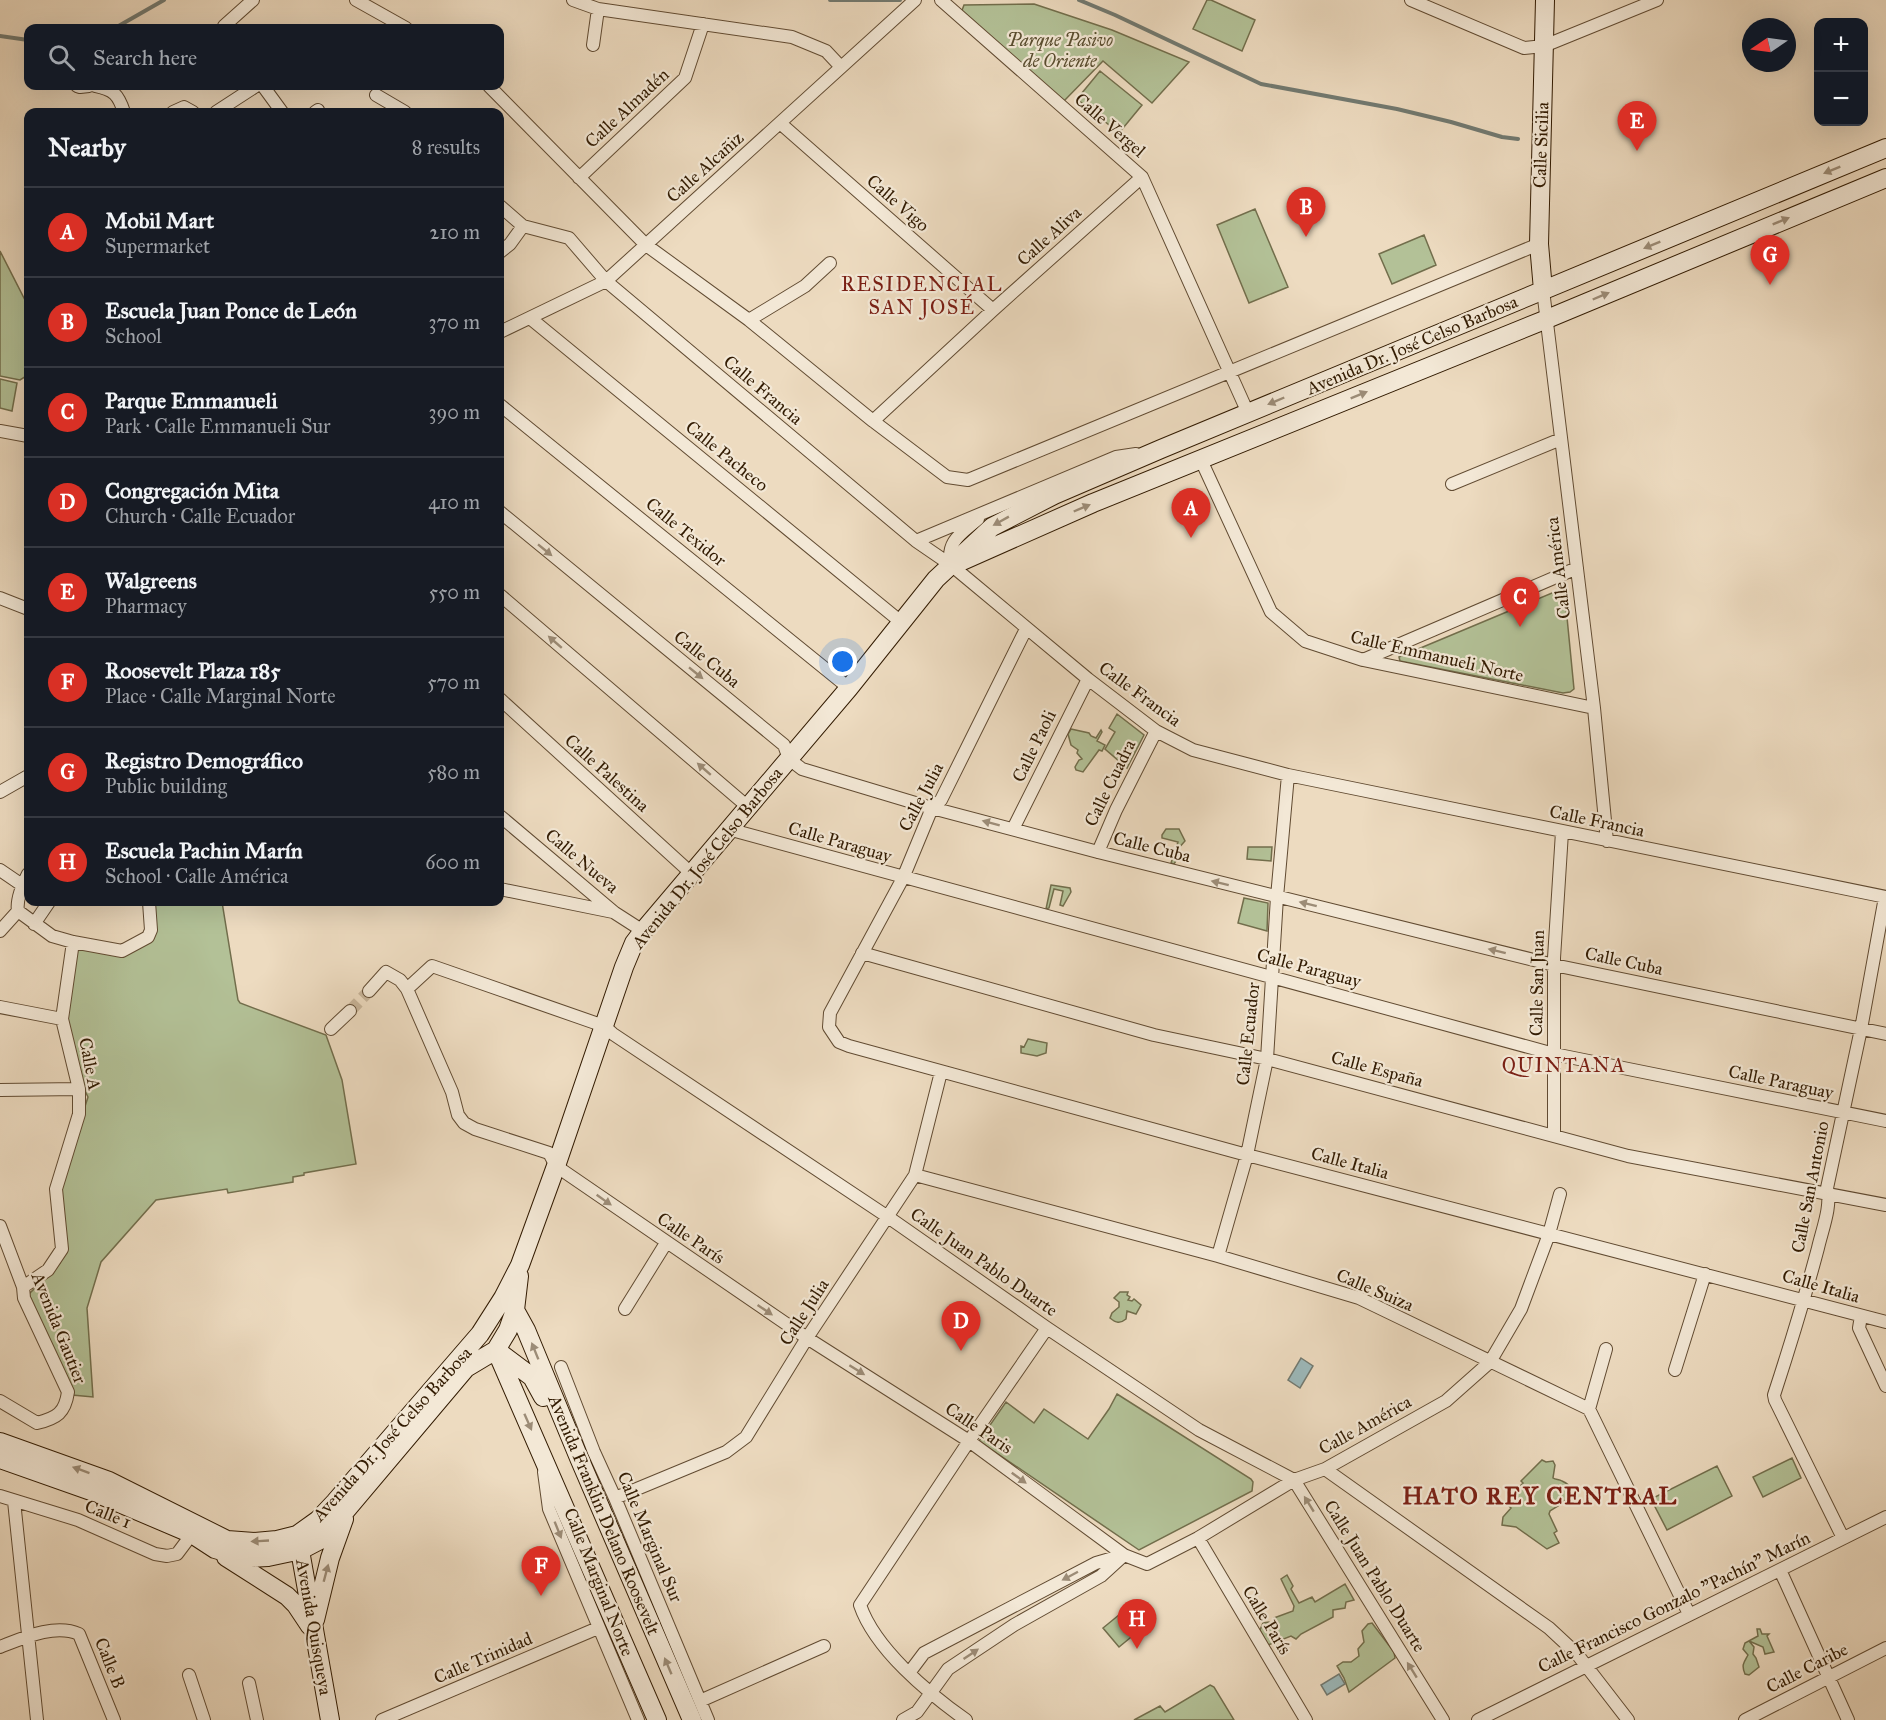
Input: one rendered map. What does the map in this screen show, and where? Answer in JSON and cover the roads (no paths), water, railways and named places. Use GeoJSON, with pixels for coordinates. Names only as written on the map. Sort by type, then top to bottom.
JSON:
{"type":"FeatureCollection","features":[{"type":"Feature","properties":{"kind":"main road","name":"Calle Sicilia"},"geometry":{"type":"LineString","coordinates":[[1543,290],[1539,244],[1545,0]]}},
{"type":"Feature","properties":{"kind":"main road","name":"Avenida Dr. José Celso Barbosa"},"geometry":{"type":"LineString","coordinates":[[299,1543],[480,1334],[520,1265],[634,943],[849,688],[936,579],[992,527],[1018,512],[1248,412],[1886,148]]}},
{"type":"Feature","properties":{"kind":"main road","name":"Avenida Dr. José Celso Barbosa"},"geometry":{"type":"LineString","coordinates":[[951,565],[1093,503],[1547,319],[1886,178]]}},
{"type":"Feature","properties":{"kind":"main road","name":"Avenida Dr. José Celso Barbosa"},"geometry":{"type":"LineString","coordinates":[[0,1442],[109,1481],[153,1501],[195,1530],[215,1549],[252,1558],[299,1543],[321,1539],[466,1368],[496,1350],[508,1330],[515,1310],[520,1265]]}},
{"type":"Feature","properties":{"kind":"main road","name":"Avenida Franklin Delano Roosevelt"},"geometry":{"type":"LineString","coordinates":[[515,1310],[586,1455],[692,1720]]}},
{"type":"Feature","properties":{"kind":"main road","name":"Avenida Dr. José Celso Barbosa"},"geometry":{"type":"LineString","coordinates":[[480,1334],[496,1350]]}},
{"type":"Feature","properties":{"kind":"main road","name":"Avenida Franklin Delano Roosevelt"},"geometry":{"type":"LineString","coordinates":[[496,1350],[657,1720]]}},
{"type":"Feature","properties":{"kind":"main road"},"geometry":{"type":"LineString","coordinates":[[496,1350],[532,1377],[558,1428],[586,1455]]}},
{"type":"Feature","properties":{"kind":"main road","name":"Avenida Dr. José Celso Barbosa"},"geometry":{"type":"LineString","coordinates":[[0,1459],[195,1530],[227,1539],[299,1543]]}},
{"type":"Feature","properties":{"kind":"main road"},"geometry":{"type":"LineString","coordinates":[[313,1630],[330,1558],[348,1509]]}},
{"type":"Feature","properties":{"kind":"main road","name":"Avenida Quisqueya"},"geometry":{"type":"LineString","coordinates":[[299,1543],[330,1720]]}},
{"type":"Feature","properties":{"kind":"main road"},"geometry":{"type":"LineString","coordinates":[[215,1549],[287,1596],[302,1612],[313,1630]]}},
{"type":"Feature","properties":{"kind":"street"},"geometry":{"type":"LineString","coordinates":[[226,24],[253,0]]}},
{"type":"Feature","properties":{"kind":"street"},"geometry":{"type":"LineString","coordinates":[[356,0],[399,24]]}},
{"type":"Feature","properties":{"kind":"street"},"geometry":{"type":"LineString","coordinates":[[573,0],[598,9],[792,37],[826,51],[842,67]]}},
{"type":"Feature","properties":{"kind":"street","name":"Calle Alcañiz"},"geometry":{"type":"LineString","coordinates":[[504,330],[606,281],[915,0]]}},
{"type":"Feature","properties":{"kind":"street","name":"Calle Vergel"},"geometry":{"type":"LineString","coordinates":[[941,0],[1142,177],[1248,412]]}},
{"type":"Feature","properties":{"kind":"street"},"geometry":{"type":"LineString","coordinates":[[1411,0],[1524,48],[1544,45],[1657,0]]}},
{"type":"Feature","properties":{"kind":"street"},"geometry":{"type":"LineString","coordinates":[[593,45],[598,9]]}},
{"type":"Feature","properties":{"kind":"street","name":"Calle Almadén"},"geometry":{"type":"LineString","coordinates":[[579,178],[685,78],[703,24]]}},
{"type":"Feature","properties":{"kind":"street"},"geometry":{"type":"LineString","coordinates":[[111,90],[120,100],[123,108]]}},
{"type":"Feature","properties":{"kind":"street"},"geometry":{"type":"LineString","coordinates":[[222,108],[250,90]]}},
{"type":"Feature","properties":{"kind":"street"},"geometry":{"type":"LineString","coordinates":[[266,90],[279,108]]}},
{"type":"Feature","properties":{"kind":"street"},"geometry":{"type":"LineString","coordinates":[[493,90],[646,245],[749,320],[873,421],[947,477],[968,480],[1539,244]]}},
{"type":"Feature","properties":{"kind":"street"},"geometry":{"type":"LineString","coordinates":[[376,95],[398,108]]}},
{"type":"Feature","properties":{"kind":"street","name":"Calle Vigo"},"geometry":{"type":"LineString","coordinates":[[780,123],[993,310]]}},
{"type":"Feature","properties":{"kind":"street","name":"Calle Aliva"},"geometry":{"type":"LineString","coordinates":[[873,421],[1142,177]]}},
{"type":"Feature","properties":{"kind":"street"},"geometry":{"type":"LineString","coordinates":[[504,209],[523,226],[504,249]]}},
{"type":"Feature","properties":{"kind":"street","name":"Calle Francia"},"geometry":{"type":"LineString","coordinates":[[523,226],[569,238],[606,281],[916,541],[951,565],[1026,629],[1156,731],[1193,750],[1288,775],[1886,897]]}},
{"type":"Feature","properties":{"kind":"street"},"geometry":{"type":"LineString","coordinates":[[749,320],[805,285],[830,263]]}},
{"type":"Feature","properties":{"kind":"street","name":"Calle América"},"geometry":{"type":"LineString","coordinates":[[1543,290],[1594,708],[1607,841]]}},
{"type":"Feature","properties":{"kind":"street","name":"Calle Pacheco"},"geometry":{"type":"LineString","coordinates":[[530,318],[901,622]]}},
{"type":"Feature","properties":{"kind":"street","name":"Calle Texidor"},"geometry":{"type":"LineString","coordinates":[[504,408],[849,688]]}},
{"type":"Feature","properties":{"kind":"street"},"geometry":{"type":"LineString","coordinates":[[0,431],[24,435]]}},
{"type":"Feature","properties":{"kind":"street"},"geometry":{"type":"LineString","coordinates":[[1452,484],[1561,439]]}},
{"type":"Feature","properties":{"kind":"street"},"geometry":{"type":"LineString","coordinates":[[916,541],[1116,457],[1161,450]]}},
{"type":"Feature","properties":{"kind":"street","name":"Calle Emmanueli Norte"},"geometry":{"type":"LineString","coordinates":[[1201,460],[1270,612],[1305,641],[1363,660],[1594,708]]}},
{"type":"Feature","properties":{"kind":"street"},"geometry":{"type":"LineString","coordinates":[[951,565],[952,544],[985,512]]}},
{"type":"Feature","properties":{"kind":"street","name":"Calle Cuba"},"geometry":{"type":"LineString","coordinates":[[504,516],[784,745],[789,759],[802,769],[932,808],[1098,852],[1554,965],[1886,1034]]}},
{"type":"Feature","properties":{"kind":"street"},"geometry":{"type":"LineString","coordinates":[[1363,660],[1576,568]]}},
{"type":"Feature","properties":{"kind":"street"},"geometry":{"type":"LineString","coordinates":[[0,598],[24,607]]}},
{"type":"Feature","properties":{"kind":"street"},"geometry":{"type":"LineString","coordinates":[[504,598],[748,807]]}},
{"type":"Feature","properties":{"kind":"street","name":"Calle Julia"},"geometry":{"type":"LineString","coordinates":[[830,1013],[903,878],[932,808],[941,800],[1026,629]]}},
{"type":"Feature","properties":{"kind":"street","name":"Calle Paoli"},"geometry":{"type":"LineString","coordinates":[[1013,829],[1088,679]]}},
{"type":"Feature","properties":{"kind":"street","name":"Calle Palestina"},"geometry":{"type":"LineString","coordinates":[[504,703],[691,873]]}},
{"type":"Feature","properties":{"kind":"street","name":"Calle Cuadra"},"geometry":{"type":"LineString","coordinates":[[1098,852],[1116,810],[1156,731]]}},
{"type":"Feature","properties":{"kind":"street","name":"Calle Ecuador"},"geometry":{"type":"LineString","coordinates":[[1218,1256],[1247,1155],[1267,1059],[1277,897],[1288,775]]}},
{"type":"Feature","properties":{"kind":"street"},"geometry":{"type":"LineString","coordinates":[[0,792],[24,778]]}},
{"type":"Feature","properties":{"kind":"street","name":"Calle Nueva"},"geometry":{"type":"LineString","coordinates":[[504,819],[615,913],[643,931]]}},
{"type":"Feature","properties":{"kind":"street","name":"Calle Paraguay"},"geometry":{"type":"LineString","coordinates":[[728,829],[1554,1054],[1886,1122]]}},
{"type":"Feature","properties":{"kind":"street","name":"Calle San Juan"},"geometry":{"type":"LineString","coordinates":[[1554,1136],[1554,965],[1562,832]]}},
{"type":"Feature","properties":{"kind":"street"},"geometry":{"type":"LineString","coordinates":[[0,870],[24,879]]}},
{"type":"Feature","properties":{"kind":"street"},"geometry":{"type":"LineString","coordinates":[[24,882],[17,904],[18,911],[52,936],[73,942],[122,951],[148,937],[151,930],[149,906]]}},
{"type":"Feature","properties":{"kind":"street"},"geometry":{"type":"LineString","coordinates":[[504,890],[615,913]]}},
{"type":"Feature","properties":{"kind":"street","name":"Calle San Antonio"},"geometry":{"type":"LineString","coordinates":[[1843,1538],[1774,1395],[1804,1300],[1825,1221],[1829,1195],[1827,1188],[1886,897]]}},
{"type":"Feature","properties":{"kind":"street"},"geometry":{"type":"LineString","coordinates":[[34,924],[46,906]]}},
{"type":"Feature","properties":{"kind":"street"},"geometry":{"type":"LineString","coordinates":[[0,931],[18,911]]}},
{"type":"Feature","properties":{"kind":"street","name":"Calle A"},"geometry":{"type":"LineString","coordinates":[[23,1287],[48,1270],[62,1249],[56,1190],[79,1114],[80,1089],[62,1019],[73,942]]}},
{"type":"Feature","properties":{"kind":"street","name":"Calle España"},"geometry":{"type":"LineString","coordinates":[[862,953],[1154,1035],[1267,1059],[1628,1156],[1886,1205]]}},
{"type":"Feature","properties":{"kind":"street","name":"Calle Juan Pablo Duarte"},"geometry":{"type":"LineString","coordinates":[[407,989],[432,966],[604,1026],[613,1035],[888,1217],[1199,1430],[1294,1480],[1443,1720]]}},
{"type":"Feature","properties":{"kind":"street"},"geometry":{"type":"LineString","coordinates":[[369,991],[386,972],[400,980],[407,989]]}},
{"type":"Feature","properties":{"kind":"street","name":"Calle París"},"geometry":{"type":"LineString","coordinates":[[407,989],[452,1092],[458,1115],[464,1123],[475,1129],[549,1153],[556,1166],[807,1338]]}},
{"type":"Feature","properties":{"kind":"street"},"geometry":{"type":"LineString","coordinates":[[0,1007],[62,1019]]}},
{"type":"Feature","properties":{"kind":"street"},"geometry":{"type":"LineString","coordinates":[[331,1029],[350,1011]]}},
{"type":"Feature","properties":{"kind":"street","name":"Calle Italia"},"geometry":{"type":"LineString","coordinates":[[830,1013],[829,1027],[835,1038],[843,1044],[1247,1155],[1886,1323]]}},
{"type":"Feature","properties":{"kind":"street","name":"Calle Julia"},"geometry":{"type":"LineString","coordinates":[[615,1498],[726,1452],[746,1437],[807,1338],[915,1175],[941,1072]]}},
{"type":"Feature","properties":{"kind":"street"},"geometry":{"type":"LineString","coordinates":[[0,1090],[80,1089]]}},
{"type":"Feature","properties":{"kind":"street","name":"Calle Suiza"},"geometry":{"type":"LineString","coordinates":[[915,1175],[1218,1256],[1359,1298],[1589,1409]]}},
{"type":"Feature","properties":{"kind":"street","name":"Calle América"},"geometry":{"type":"LineString","coordinates":[[909,1673],[924,1653],[1096,1563],[1124,1555],[1147,1564],[1198,1538],[1294,1480],[1325,1469],[1446,1401],[1490,1362],[1521,1309],[1549,1234],[1560,1194]]}},
{"type":"Feature","properties":{"kind":"street","name":"Avenida Gautier"},"geometry":{"type":"LineString","coordinates":[[0,1226],[23,1287],[24,1298],[68,1392],[66,1404],[54,1419],[37,1423],[0,1401]]}},
{"type":"Feature","properties":{"kind":"street"},"geometry":{"type":"LineString","coordinates":[[625,1309],[666,1243]]}},
{"type":"Feature","properties":{"kind":"street"},"geometry":{"type":"LineString","coordinates":[[1675,1370],[1705,1274]]}},
{"type":"Feature","properties":{"kind":"street"},"geometry":{"type":"LineString","coordinates":[[1861,1316],[1858,1328],[1886,1386]]}},
{"type":"Feature","properties":{"kind":"street"},"geometry":{"type":"LineString","coordinates":[[966,1720],[930,1694],[883,1645],[864,1617],[860,1605],[1047,1328]]}},
{"type":"Feature","properties":{"kind":"street","name":"Calle Paris"},"geometry":{"type":"LineString","coordinates":[[807,1338],[969,1441],[1124,1555]]}},
{"type":"Feature","properties":{"kind":"street"},"geometry":{"type":"LineString","coordinates":[[1606,1350],[1589,1409],[1689,1614]]}},
{"type":"Feature","properties":{"kind":"street","name":"Calle Marginal Sur"},"geometry":{"type":"LineString","coordinates":[[561,1367],[586,1455],[615,1498],[708,1720]]}},
{"type":"Feature","properties":{"kind":"street","name":"Calle Marginal Norte"},"geometry":{"type":"LineString","coordinates":[[542,1453],[549,1509],[638,1720]]}},
{"type":"Feature","properties":{"kind":"street"},"geometry":{"type":"LineString","coordinates":[[1325,1469],[1550,1628],[1586,1665],[1628,1720]]}},
{"type":"Feature","properties":{"kind":"street","name":"Calle 1"},"geometry":{"type":"LineString","coordinates":[[0,1496],[78,1520],[155,1554],[167,1556],[177,1554],[195,1530]]}},
{"type":"Feature","properties":{"kind":"street"},"geometry":{"type":"LineString","coordinates":[[14,1502],[38,1720]]}},
{"type":"Feature","properties":{"kind":"street","name":"Calle Francisco Gonzalo \"Pachín\" Marín"},"geometry":{"type":"LineString","coordinates":[[1478,1720],[1886,1517]]}},
{"type":"Feature","properties":{"kind":"street","name":"Calle París"},"geometry":{"type":"LineString","coordinates":[[1198,1538],[1306,1720]]}},
{"type":"Feature","properties":{"kind":"street"},"geometry":{"type":"LineString","coordinates":[[903,1720],[920,1716],[930,1694],[948,1669],[1014,1625],[1101,1576],[1124,1555]]}},
{"type":"Feature","properties":{"kind":"street"},"geometry":{"type":"LineString","coordinates":[[1780,1570],[1848,1720]]}},
{"type":"Feature","properties":{"kind":"street","name":"Calle B"},"geometry":{"type":"LineString","coordinates":[[0,1647],[30,1635],[68,1629],[79,1634],[114,1720]]}},
{"type":"Feature","properties":{"kind":"street","name":"Calle Trinidad"},"geometry":{"type":"LineString","coordinates":[[382,1720],[598,1629]]}},
{"type":"Feature","properties":{"kind":"street"},"geometry":{"type":"LineString","coordinates":[[700,1701],[824,1646]]}},
{"type":"Feature","properties":{"kind":"street","name":"Calle Caribe"},"geometry":{"type":"LineString","coordinates":[[1745,1720],[1886,1648]]}},
{"type":"Feature","properties":{"kind":"street"},"geometry":{"type":"LineString","coordinates":[[189,1675],[204,1720]]}},
{"type":"Feature","properties":{"kind":"street"},"geometry":{"type":"LineString","coordinates":[[249,1683],[257,1720]]}},
{"type":"Feature","properties":{"kind":"water"},"geometry":{"type":"Polygon","coordinates":[[[1301,1358],[1313,1366],[1300,1388],[1288,1380],[1301,1358]]]}},
{"type":"Feature","properties":{"kind":"water"},"geometry":{"type":"Polygon","coordinates":[[[1339,1674],[1345,1684],[1327,1695],[1321,1685],[1339,1674]]]}},
{"type":"Feature","properties":{"kind":"waterway"},"geometry":{"type":"LineString","coordinates":[[122,24],[164,0]]}},
{"type":"Feature","properties":{"kind":"waterway"},"geometry":{"type":"LineString","coordinates":[[830,0],[900,0]]}},
{"type":"Feature","properties":{"kind":"waterway"},"geometry":{"type":"LineString","coordinates":[[1079,0],[1261,84],[1397,109],[1502,137],[1518,139]]}},
{"type":"Feature","properties":{"kind":"waterway"},"geometry":{"type":"LineString","coordinates":[[0,36],[24,39]]}},
{"type":"Feature","properties":{"kind":"tunnel"},"geometry":{"type":"LineString","coordinates":[[350,1011],[369,991]]}},
{"type":"Feature","properties":{"kind":"place","name":"Walgreens"},"geometry":{"type":"Point","coordinates":[1637,151]}},
{"type":"Feature","properties":{"kind":"place","name":"Escuela Juan Ponce de León"},"geometry":{"type":"Point","coordinates":[1306,237]}},
{"type":"Feature","properties":{"kind":"place","name":"Registro Demográfico"},"geometry":{"type":"Point","coordinates":[1770,285]}},
{"type":"Feature","properties":{"kind":"place","name":"Mobil Mart"},"geometry":{"type":"Point","coordinates":[1191,538]}},
{"type":"Feature","properties":{"kind":"place","name":"Parque Emmanueli"},"geometry":{"type":"Point","coordinates":[1520,627]}},
{"type":"Feature","properties":{"kind":"place","name":"Congregación Mita"},"geometry":{"type":"Point","coordinates":[961,1351]}},
{"type":"Feature","properties":{"kind":"place","name":"Roosevelt Plaza 185"},"geometry":{"type":"Point","coordinates":[541,1596]}},
{"type":"Feature","properties":{"kind":"place","name":"Escuela Pachin Marín"},"geometry":{"type":"Point","coordinates":[1137,1649]}},
{"type":"Feature","properties":{"kind":"district","name":"RESIDENCIAL SAN JOSÉ"},"geometry":{"type":"Point","coordinates":[922,296]}},
{"type":"Feature","properties":{"kind":"district","name":"QUINTANA"},"geometry":{"type":"Point","coordinates":[1564,1065]}},
{"type":"Feature","properties":{"kind":"district","name":"HATO REY CENTRAL"},"geometry":{"type":"Point","coordinates":[1540,1496]}},
{"type":"Feature","properties":{"kind":"park label","name":"Parque Pasivo de Oriente"},"geometry":{"type":"Point","coordinates":[1060,50]}}]}
